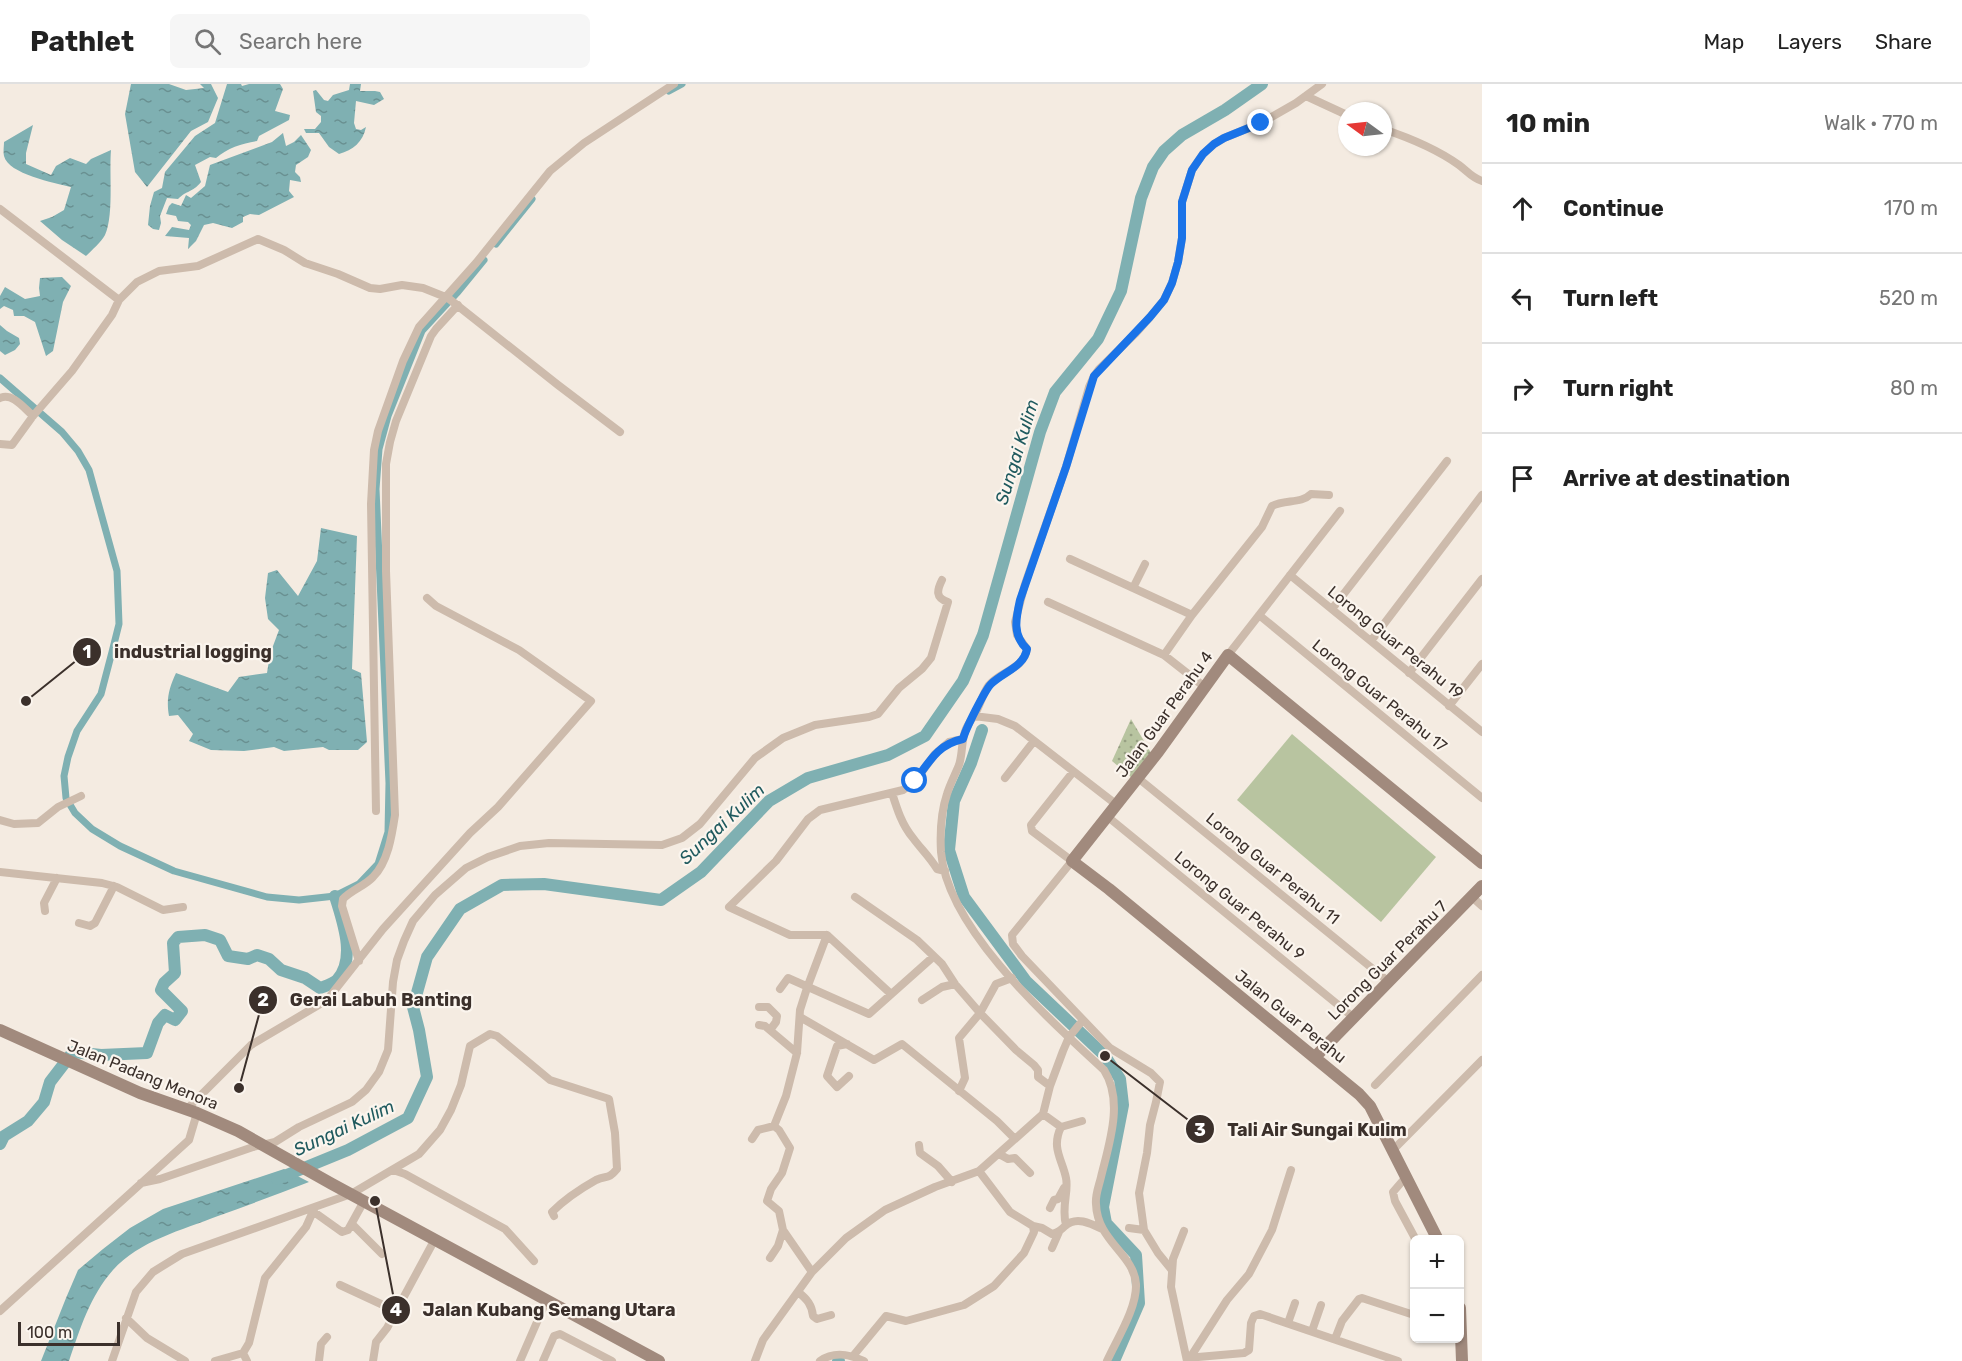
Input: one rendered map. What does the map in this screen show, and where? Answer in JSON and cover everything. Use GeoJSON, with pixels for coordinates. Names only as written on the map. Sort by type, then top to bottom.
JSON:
{"type":"FeatureCollection","features":[{"type":"Feature","properties":{"kind":"street"},"geometry":{"type":"LineString","coordinates":[[376,811],[371,504],[378,431],[403,361],[419,327],[496,239],[550,171],[563,158],[610,124],[674,84]]}},
{"type":"Feature","properties":{"kind":"street"},"geometry":{"type":"LineString","coordinates":[[1107,1361],[1132,1308],[1136,1285],[1134,1272],[1104,1234],[1096,1214],[1095,1201],[1112,1131],[1113,1093],[1110,1078],[1012,978],[975,935],[960,911],[945,871],[940,835],[943,813],[946,796],[959,763],[966,728],[989,686],[1019,665],[1026,653],[1027,649],[1017,635],[1015,622],[1024,584],[1066,467],[1089,387],[1099,369],[1136,334],[1164,300],[1172,283],[1182,238],[1182,202],[1192,170],[1203,154],[1214,144],[1261,123],[1322,84]]}},
{"type":"Feature","properties":{"kind":"street"},"geometry":{"type":"LineString","coordinates":[[1306,96],[1338,111]]}},
{"type":"Feature","properties":{"kind":"street"},"geometry":{"type":"LineString","coordinates":[[1392,132],[1415,141],[1460,165],[1470,175],[1482,181]]}},
{"type":"Feature","properties":{"kind":"street"},"geometry":{"type":"LineString","coordinates":[[0,210],[119,300]]}},
{"type":"Feature","properties":{"kind":"street"},"geometry":{"type":"LineString","coordinates":[[0,444],[12,445],[72,371],[112,315],[119,300],[137,282],[159,271],[198,266],[258,239],[305,262],[370,288],[413,286],[447,297],[620,432]]}},
{"type":"Feature","properties":{"kind":"street"},"geometry":{"type":"LineString","coordinates":[[359,961],[342,906],[343,899],[378,872],[393,833],[395,815],[385,560],[387,453],[396,421],[431,336],[458,304]]}},
{"type":"Feature","properties":{"kind":"street"},"geometry":{"type":"LineString","coordinates":[[0,398],[4,395],[10,396],[36,413]]}},
{"type":"Feature","properties":{"kind":"street"},"geometry":{"type":"LineString","coordinates":[[1332,609],[1447,461]]}},
{"type":"Feature","properties":{"kind":"street"},"geometry":{"type":"LineString","coordinates":[[1164,655],[1266,520],[1272,506],[1277,503],[1305,499],[1311,494],[1329,495]]}},
{"type":"Feature","properties":{"kind":"street"},"geometry":{"type":"LineString","coordinates":[[1371,641],[1482,495]]}},
{"type":"Feature","properties":{"kind":"street","name":"Jalan Guar Perahu 4"},"geometry":{"type":"LineString","coordinates":[[1082,1021],[1022,956],[1013,944],[1012,935],[1108,817],[1206,688],[1228,655],[1340,511]]}},
{"type":"Feature","properties":{"kind":"street"},"geometry":{"type":"LineString","coordinates":[[1070,559],[1192,615]]}},
{"type":"Feature","properties":{"kind":"street"},"geometry":{"type":"LineString","coordinates":[[1133,588],[1145,564]]}},
{"type":"Feature","properties":{"kind":"street","name":"Lorong Guar Perahu 19"},"geometry":{"type":"LineString","coordinates":[[1290,575],[1482,732]]}},
{"type":"Feature","properties":{"kind":"street"},"geometry":{"type":"LineString","coordinates":[[1409,672],[1482,579]]}},
{"type":"Feature","properties":{"kind":"street"},"geometry":{"type":"LineString","coordinates":[[141,1183],[266,1148],[299,1127],[352,1102],[366,1090],[379,1072],[388,1050],[393,982],[398,960],[413,921],[435,894],[466,868],[520,846],[549,843],[662,845],[682,838],[700,824],[755,758],[783,738],[815,725],[874,716],[882,710],[899,688],[922,669],[931,658],[948,602],[938,596],[937,589],[942,580]]}},
{"type":"Feature","properties":{"kind":"street"},"geometry":{"type":"LineString","coordinates":[[0,1311],[189,1140],[192,1111],[251,1045],[327,1000],[383,929],[470,833],[498,807],[591,701],[519,650],[436,606],[427,598]]}},
{"type":"Feature","properties":{"kind":"street"},"geometry":{"type":"LineString","coordinates":[[1048,602],[1164,655],[1206,688]]}},
{"type":"Feature","properties":{"kind":"street","name":"Lorong Guar Perahu 17"},"geometry":{"type":"LineString","coordinates":[[1259,615],[1482,798]]}},
{"type":"Feature","properties":{"kind":"street"},"geometry":{"type":"LineString","coordinates":[[1228,655],[1482,864]]}},
{"type":"Feature","properties":{"kind":"street"},"geometry":{"type":"LineString","coordinates":[[1449,706],[1481,666]]}},
{"type":"Feature","properties":{"kind":"street"},"geometry":{"type":"LineString","coordinates":[[974,716],[998,719],[1015,726],[1117,805]]}},
{"type":"Feature","properties":{"kind":"street"},"geometry":{"type":"LineString","coordinates":[[891,994],[827,934],[790,935],[729,907],[776,861],[808,819],[820,810],[903,790],[915,781],[935,754],[949,742],[963,739]]}},
{"type":"Feature","properties":{"kind":"street"},"geometry":{"type":"LineString","coordinates":[[1005,778],[1034,741]]}},
{"type":"Feature","properties":{"kind":"street"},"geometry":{"type":"LineString","coordinates":[[1072,861],[1032,831],[1031,825],[1073,772]]}},
{"type":"Feature","properties":{"kind":"street","name":"Lorong Guar Perahu 11"},"geometry":{"type":"LineString","coordinates":[[1138,778],[1389,982]]}},
{"type":"Feature","properties":{"kind":"street"},"geometry":{"type":"LineString","coordinates":[[892,793],[897,811],[906,829],[925,850],[937,869],[945,871]]}},
{"type":"Feature","properties":{"kind":"street"},"geometry":{"type":"LineString","coordinates":[[0,820],[14,824],[38,823],[58,807],[81,796]]}},
{"type":"Feature","properties":{"kind":"street","name":"Lorong Guar Perahu 9"},"geometry":{"type":"LineString","coordinates":[[1108,817],[1353,1017]]}},
{"type":"Feature","properties":{"kind":"street","name":"Jalan Guar Perahu"},"geometry":{"type":"LineString","coordinates":[[1072,861],[1359,1094],[1370,1106],[1436,1235]]}},
{"type":"Feature","properties":{"kind":"street"},"geometry":{"type":"LineString","coordinates":[[0,872],[102,883],[114,886],[163,910],[183,907]]}},
{"type":"Feature","properties":{"kind":"street"},"geometry":{"type":"LineString","coordinates":[[45,911],[44,903],[57,878]]}},
{"type":"Feature","properties":{"kind":"street"},"geometry":{"type":"LineString","coordinates":[[80,923],[90,926],[95,923],[114,886]]}},
{"type":"Feature","properties":{"kind":"street","name":"Lorong Guar Perahu 7"},"geometry":{"type":"LineString","coordinates":[[1315,1057],[1482,886]]}},
{"type":"Feature","properties":{"kind":"street"},"geometry":{"type":"LineString","coordinates":[[855,897],[918,940],[942,964],[955,984],[980,1013],[1034,1065],[1038,1070],[1038,1077],[1050,1086]]}},
{"type":"Feature","properties":{"kind":"street"},"geometry":{"type":"LineString","coordinates":[[1472,897],[1482,906]]}},
{"type":"Feature","properties":{"kind":"street"},"geometry":{"type":"LineString","coordinates":[[774,1126],[786,1096],[797,1053],[800,1017],[807,988],[827,934]]}},
{"type":"Feature","properties":{"kind":"street"},"geometry":{"type":"LineString","coordinates":[[780,989],[788,978],[869,1014],[933,957]]}},
{"type":"Feature","properties":{"kind":"street"},"geometry":{"type":"LineString","coordinates":[[1375,1085],[1482,976]]}},
{"type":"Feature","properties":{"kind":"street"},"geometry":{"type":"LineString","coordinates":[[959,1091],[965,1078],[959,1038],[980,1013],[996,984],[1012,978]]}},
{"type":"Feature","properties":{"kind":"street"},"geometry":{"type":"LineString","coordinates":[[922,1000],[942,987],[955,984]]}},
{"type":"Feature","properties":{"kind":"street"},"geometry":{"type":"LineString","coordinates":[[759,1007],[768,1007],[777,1016],[770,1030]]}},
{"type":"Feature","properties":{"kind":"street"},"geometry":{"type":"LineString","coordinates":[[800,1017],[874,1060],[902,1044],[998,1121],[1014,1138]]}},
{"type":"Feature","properties":{"kind":"street"},"geometry":{"type":"LineString","coordinates":[[755,1361],[763,1340],[812,1272],[846,1238],[885,1210],[935,1187],[979,1171],[1043,1114],[1050,1086],[1070,1036],[1082,1021],[1110,1048],[1163,1080],[1150,1125],[1147,1153],[1138,1193],[1144,1230],[1158,1253],[1172,1269]]}},
{"type":"Feature","properties":{"kind":"street"},"geometry":{"type":"LineString","coordinates":[[759,1025],[765,1026],[797,1053]]}},
{"type":"Feature","properties":{"kind":"street","name":"Jalan Padang Menora"},"geometry":{"type":"LineString","coordinates":[[0,1030],[140,1093],[192,1111],[238,1131],[659,1361]]}},
{"type":"Feature","properties":{"kind":"street"},"geometry":{"type":"LineString","coordinates":[[112,1361],[136,1292],[153,1272],[182,1254],[315,1210],[351,1194],[419,1154],[440,1130],[461,1086],[470,1046],[490,1034],[497,1036],[550,1080],[609,1099],[615,1132],[617,1169],[610,1177],[599,1179],[565,1198],[552,1212],[554,1216]]}},
{"type":"Feature","properties":{"kind":"street"},"geometry":{"type":"LineString","coordinates":[[847,1044],[837,1046],[827,1076],[837,1087],[849,1076]]}},
{"type":"Feature","properties":{"kind":"street"},"geometry":{"type":"LineString","coordinates":[[1392,1151],[1482,1060]]}},
{"type":"Feature","properties":{"kind":"street"},"geometry":{"type":"LineString","coordinates":[[1043,1114],[1061,1127]]}},
{"type":"Feature","properties":{"kind":"street"},"geometry":{"type":"LineString","coordinates":[[1061,1127],[1082,1121]]}},
{"type":"Feature","properties":{"kind":"street"},"geometry":{"type":"LineString","coordinates":[[752,1139],[758,1130],[774,1126]]}},
{"type":"Feature","properties":{"kind":"street"},"geometry":{"type":"LineString","coordinates":[[774,1126],[779,1130],[789,1148],[782,1173],[771,1189],[767,1201],[779,1211],[783,1230],[812,1272]]}},
{"type":"Feature","properties":{"kind":"street"},"geometry":{"type":"LineString","coordinates":[[1061,1127],[1058,1134],[1058,1157],[1066,1179],[1063,1213],[1066,1225]]}},
{"type":"Feature","properties":{"kind":"street"},"geometry":{"type":"LineString","coordinates":[[919,1145],[920,1153],[938,1166],[952,1182]]}},
{"type":"Feature","properties":{"kind":"street"},"geometry":{"type":"LineString","coordinates":[[999,1154],[1008,1159],[1015,1158],[1030,1173]]}},
{"type":"Feature","properties":{"kind":"street"},"geometry":{"type":"LineString","coordinates":[[393,1170],[405,1174],[505,1229],[534,1261]]}},
{"type":"Feature","properties":{"kind":"street"},"geometry":{"type":"LineString","coordinates":[[1188,1361],[1227,1300],[1249,1274],[1272,1230],[1291,1170]]}},
{"type":"Feature","properties":{"kind":"street"},"geometry":{"type":"LineString","coordinates":[[979,1171],[1007,1208],[1033,1226],[1052,1234],[1059,1232]]}},
{"type":"Feature","properties":{"kind":"street"},"geometry":{"type":"LineString","coordinates":[[1406,1178],[1394,1192],[1395,1201],[1414,1235]]}},
{"type":"Feature","properties":{"kind":"street"},"geometry":{"type":"LineString","coordinates":[[1050,1208],[1063,1192],[1066,1179]]}},
{"type":"Feature","properties":{"kind":"street"},"geometry":{"type":"LineString","coordinates":[[315,1210],[342,1232],[348,1230],[364,1201]]}},
{"type":"Feature","properties":{"kind":"street"},"geometry":{"type":"LineString","coordinates":[[215,1361],[245,1357],[265,1278],[306,1227],[315,1210]]}},
{"type":"Feature","properties":{"kind":"street"},"geometry":{"type":"LineString","coordinates":[[1052,1248],[1059,1232],[1066,1225],[1076,1221],[1089,1222],[1102,1229]]}},
{"type":"Feature","properties":{"kind":"street"},"geometry":{"type":"LineString","coordinates":[[352,1224],[382,1254]]}},
{"type":"Feature","properties":{"kind":"street"},"geometry":{"type":"LineString","coordinates":[[853,1356],[886,1316],[906,1321],[927,1316],[964,1305],[994,1286],[1024,1253],[1034,1232],[1033,1226]]}},
{"type":"Feature","properties":{"kind":"street"},"geometry":{"type":"LineString","coordinates":[[1129,1228],[1144,1230]]}},
{"type":"Feature","properties":{"kind":"street"},"geometry":{"type":"LineString","coordinates":[[770,1258],[778,1246],[783,1230]]}},
{"type":"Feature","properties":{"kind":"street"},"geometry":{"type":"LineString","coordinates":[[1184,1231],[1173,1259],[1171,1287],[1188,1361]]}},
{"type":"Feature","properties":{"kind":"street"},"geometry":{"type":"LineString","coordinates":[[373,1361],[376,1342],[396,1311],[435,1239]]}},
{"type":"Feature","properties":{"kind":"street"},"geometry":{"type":"LineString","coordinates":[[340,1285],[396,1311]]}},
{"type":"Feature","properties":{"kind":"street"},"geometry":{"type":"LineString","coordinates":[[798,1292],[807,1299],[813,1316],[817,1319],[831,1315]]}},
{"type":"Feature","properties":{"kind":"street"},"geometry":{"type":"LineString","coordinates":[[520,1361],[547,1299]]}},
{"type":"Feature","properties":{"kind":"street"},"geometry":{"type":"LineString","coordinates":[[1335,1339],[1342,1321],[1359,1299],[1410,1314]]}},
{"type":"Feature","properties":{"kind":"street"},"geometry":{"type":"LineString","coordinates":[[1287,1323],[1295,1303]]}},
{"type":"Feature","properties":{"kind":"street"},"geometry":{"type":"LineString","coordinates":[[1312,1331],[1321,1305]]}},
{"type":"Feature","properties":{"kind":"street"},"geometry":{"type":"LineString","coordinates":[[1188,1361],[1198,1357],[1244,1353],[1249,1350],[1251,1323],[1254,1316],[1260,1314],[1398,1361]]}},
{"type":"Feature","properties":{"kind":"street"},"geometry":{"type":"LineString","coordinates":[[126,1318],[147,1338],[186,1361]]}},
{"type":"Feature","properties":{"kind":"street"},"geometry":{"type":"LineString","coordinates":[[543,1361],[554,1336],[560,1334],[568,1336],[612,1361]]}},
{"type":"Feature","properties":{"kind":"street"},"geometry":{"type":"LineString","coordinates":[[319,1361],[321,1344],[327,1337]]}},
{"type":"Feature","properties":{"kind":"street"},"geometry":{"type":"LineString","coordinates":[[1461,1343],[1462,1361]]}},
{"type":"Feature","properties":{"kind":"street"},"geometry":{"type":"LineString","coordinates":[[820,1361],[829,1355],[853,1356],[864,1361]]}},
{"type":"Feature","properties":{"kind":"green space"},"geometry":{"type":"Polygon","coordinates":[[[1131,719],[1151,753],[1132,778],[1112,761],[1131,719]]]}},
{"type":"Feature","properties":{"kind":"green space"},"geometry":{"type":"Polygon","coordinates":[[[1292,734],[1436,857],[1381,922],[1237,800],[1292,734]]]}},
{"type":"Feature","properties":{"kind":"water"},"geometry":{"type":"Polygon","coordinates":[[[131,84],[169,84],[186,90],[204,88],[200,84],[211,84],[218,98],[208,122],[191,131],[147,187],[135,172],[125,114],[131,84]]]}},
{"type":"Feature","properties":{"kind":"water"},"geometry":{"type":"Polygon","coordinates":[[[227,84],[241,84],[242,86],[280,84],[283,89],[275,111],[290,115],[289,120],[259,136],[257,141],[235,146],[216,158],[210,157],[195,165],[201,182],[178,199],[167,198],[160,216],[159,230],[153,229],[148,225],[154,192],[162,188],[165,172],[195,136],[215,123],[227,84]]]}},
{"type":"Feature","properties":{"kind":"water"},"geometry":{"type":"Polygon","coordinates":[[[350,84],[361,84],[360,91],[380,92],[384,99],[374,105],[356,101],[354,123],[356,129],[361,130],[366,127],[365,132],[357,145],[339,154],[329,147],[319,133],[306,133],[304,129],[315,129],[321,122],[321,116],[316,112],[313,91],[316,90],[324,100],[328,101],[333,95],[349,90],[350,84]]]}},
{"type":"Feature","properties":{"kind":"water"},"geometry":{"type":"Polygon","coordinates":[[[33,125],[26,153],[26,164],[51,175],[56,166],[70,158],[86,164],[91,159],[111,150],[108,227],[103,238],[86,256],[40,221],[64,210],[71,187],[23,173],[7,162],[4,156],[4,142],[33,125]]]}},
{"type":"Feature","properties":{"kind":"water"},"geometry":{"type":"Polygon","coordinates":[[[283,133],[286,146],[301,135],[311,150],[308,157],[296,165],[295,172],[301,182],[290,180],[289,191],[294,197],[259,215],[250,214],[243,217],[243,222],[232,228],[213,223],[204,225],[196,241],[188,249],[189,238],[165,236],[172,227],[189,230],[191,225],[188,222],[178,221],[176,216],[166,214],[172,203],[181,206],[186,195],[191,198],[205,186],[210,165],[272,142],[283,133]]]}},
{"type":"Feature","properties":{"kind":"water"},"geometry":{"type":"Polygon","coordinates":[[[62,277],[71,286],[63,302],[53,351],[46,356],[35,322],[24,316],[14,316],[13,310],[4,306],[0,309],[0,296],[5,287],[25,299],[40,296],[40,278],[62,277]]]}},
{"type":"Feature","properties":{"kind":"water"},"geometry":{"type":"Polygon","coordinates":[[[0,325],[19,338],[20,344],[15,350],[5,355],[0,351],[0,325]]]}},
{"type":"Feature","properties":{"kind":"water"},"geometry":{"type":"Polygon","coordinates":[[[321,528],[357,536],[352,669],[361,673],[367,742],[358,750],[329,750],[323,747],[284,751],[274,747],[244,751],[211,750],[189,741],[193,734],[178,715],[169,716],[169,694],[176,673],[228,692],[239,677],[267,673],[270,654],[279,630],[268,619],[265,598],[268,573],[277,570],[298,596],[317,561],[321,528]]]}},
{"type":"Feature","properties":{"kind":"water"},"geometry":{"type":"Polygon","coordinates":[[[284,1169],[309,1182],[176,1232],[135,1251],[113,1270],[98,1291],[86,1313],[69,1361],[41,1361],[78,1270],[103,1249],[130,1228],[163,1209],[284,1169]]]}},
{"type":"Feature","properties":{"kind":"waterway"},"geometry":{"type":"LineString","coordinates":[[669,91],[682,84]]}},
{"type":"Feature","properties":{"kind":"waterway","name":"Sungai Kulim"},"geometry":{"type":"LineString","coordinates":[[277,1179],[348,1150],[408,1118],[427,1077],[413,1007],[427,957],[460,909],[502,885],[544,884],[661,900],[701,872],[769,801],[808,778],[888,755],[925,736],[963,681],[983,635],[1040,432],[1055,392],[1098,339],[1121,291],[1141,198],[1153,167],[1164,151],[1182,135],[1225,110],[1262,84]]}},
{"type":"Feature","properties":{"kind":"waterway"},"geometry":{"type":"LineString","coordinates":[[496,244],[532,199]]}},
{"type":"Feature","properties":{"kind":"waterway"},"geometry":{"type":"LineString","coordinates":[[0,378],[62,432],[78,451],[89,470],[117,571],[119,624],[112,652],[101,694],[77,731],[64,776],[66,798],[75,813],[92,829],[120,846],[174,871],[267,897],[299,900],[335,896],[359,884],[378,864],[388,832],[389,783],[376,489],[379,449],[388,416],[422,331],[484,260]]}},
{"type":"Feature","properties":{"kind":"waterway"},"geometry":{"type":"LineString","coordinates":[[982,730],[971,763],[954,801],[949,850],[964,897],[1026,981],[1105,1056],[1120,1079],[1123,1105],[1103,1207],[1106,1223],[1136,1255],[1139,1303],[1114,1361]]}},
{"type":"Feature","properties":{"kind":"waterway"},"geometry":{"type":"LineString","coordinates":[[0,1144],[4,1136],[28,1121],[44,1102],[50,1082],[73,1052],[101,1055],[147,1053],[158,1023],[165,1015],[175,1020],[182,1011],[161,990],[164,983],[175,973],[173,943],[178,937],[205,935],[220,940],[228,956],[248,959],[257,955],[269,959],[281,970],[305,978],[320,988],[337,980],[343,971],[347,950],[344,927],[335,896]]}},
{"type":"Feature","properties":{"kind":"place","name":"industrial logging"},"geometry":{"type":"Point","coordinates":[26,701]}},
{"type":"Feature","properties":{"kind":"place","name":"Tali Air Sungai Kulim"},"geometry":{"type":"Point","coordinates":[1105,1056]}},
{"type":"Feature","properties":{"kind":"place","name":"Gerai Labuh Banting"},"geometry":{"type":"Point","coordinates":[239,1088]}},
{"type":"Feature","properties":{"kind":"place","name":"Jalan Kubang Semang Utara"},"geometry":{"type":"Point","coordinates":[375,1201]}},
{"type":"Feature","properties":{"kind":"route"},"geometry":{"type":"LineString","coordinates":[[915,781],[935,754],[949,742],[963,739],[966,728],[989,686],[1019,665],[1026,653],[1027,649],[1017,635],[1015,622],[1020,600],[1066,467],[1089,387],[1099,369],[1136,334],[1164,300],[1178,262],[1182,238],[1182,202],[1192,170],[1203,154],[1214,144],[1261,123]]}}]}
